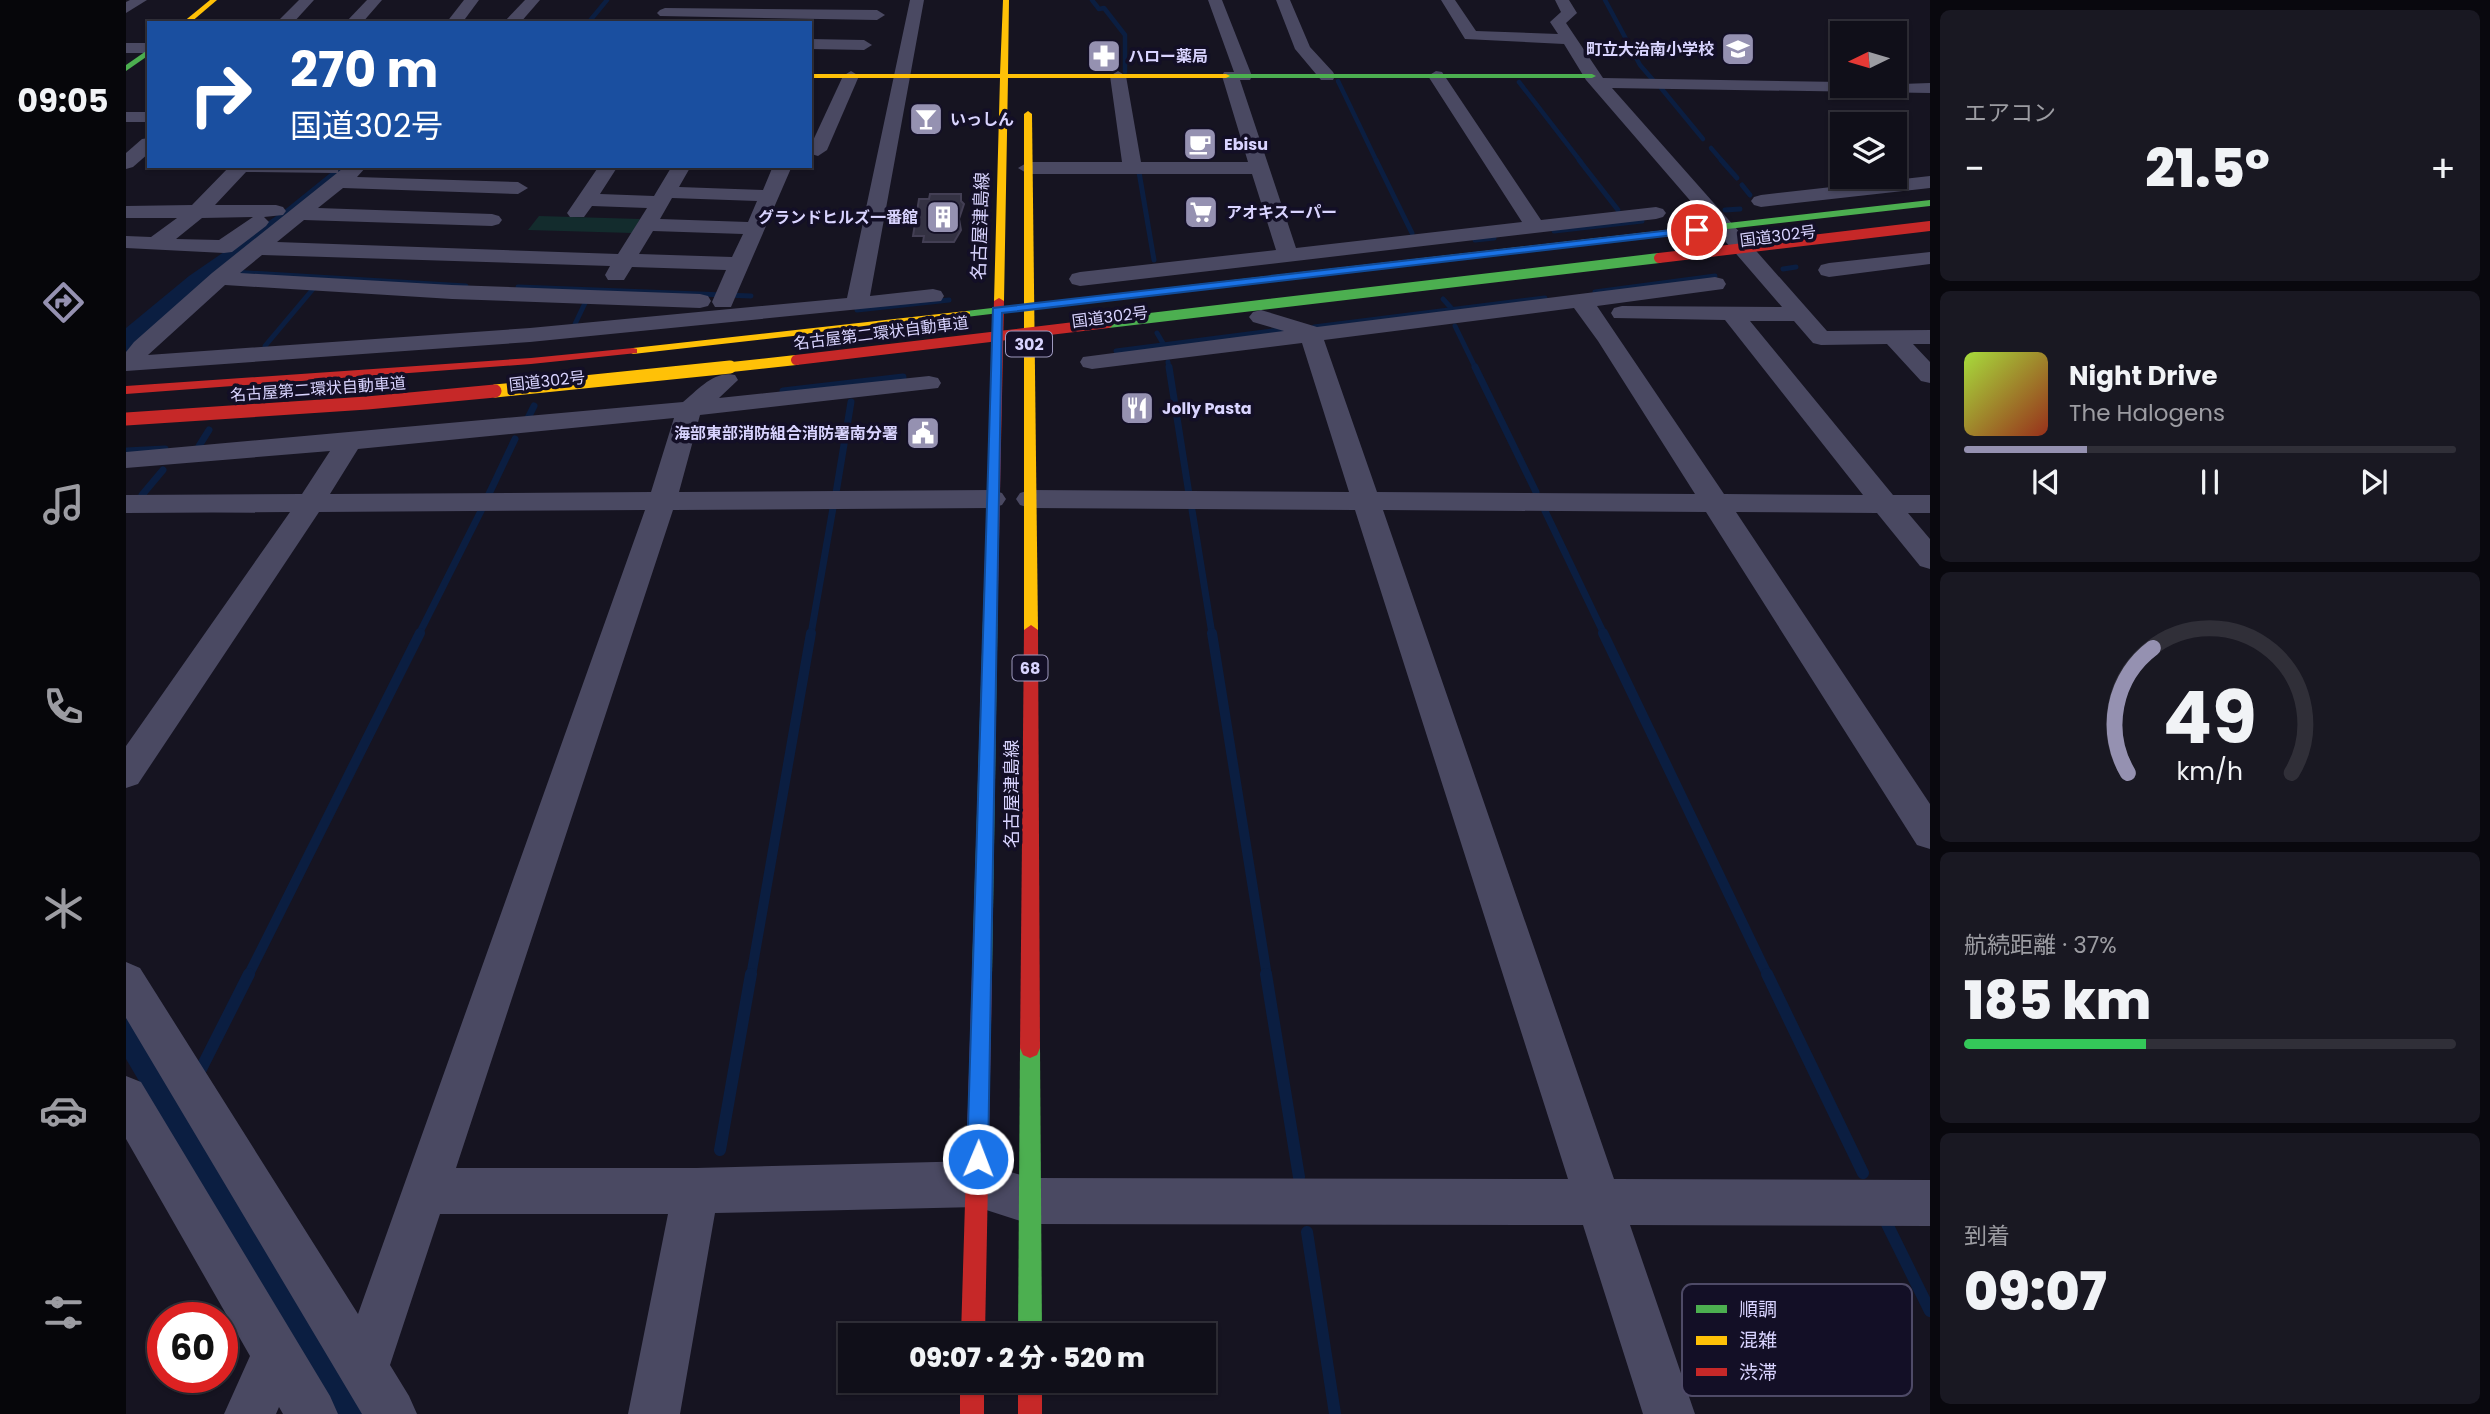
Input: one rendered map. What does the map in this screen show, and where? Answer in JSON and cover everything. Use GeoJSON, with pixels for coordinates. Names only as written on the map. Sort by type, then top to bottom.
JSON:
{"type":"FeatureCollection","features":[{"type":"Feature","properties":{"kind":"main road"},"geometry":{"type":"LineString","coordinates":[[188,21],[214,0]]}},
{"type":"Feature","properties":{"kind":"main road","name":"名古屋津島線"},"geometry":{"type":"LineString","coordinates":[[974,1323],[1006,0]]}},
{"type":"Feature","properties":{"kind":"main road"},"geometry":{"type":"LineString","coordinates":[[130,75],[147,53]]}},
{"type":"Feature","properties":{"kind":"main road","name":"名古屋津島線"},"geometry":{"type":"LineString","coordinates":[[1027,54],[1031,307],[1030,1323]]}},
{"type":"Feature","properties":{"kind":"main road"},"geometry":{"type":"LineString","coordinates":[[812,76],[1004,76],[1028,89],[1124,76],[1436,76],[1595,80]]}},
{"type":"Feature","properties":{"kind":"main road","name":"国道302号"},"geometry":{"type":"LineString","coordinates":[[126,390],[531,361],[806,333],[1724,227],[1845,202],[1930,203]]}},
{"type":"Feature","properties":{"kind":"main road","name":"名古屋第二環状自動車道"},"geometry":{"type":"LineString","coordinates":[[126,400],[375,384],[676,357],[1930,212]]}},
{"type":"Feature","properties":{"kind":"main road","name":"名古屋第二環状自動車道"},"geometry":{"type":"LineString","coordinates":[[126,419],[380,402],[703,371],[1930,227]]}},
{"type":"Feature","properties":{"kind":"main road","name":"国道302号"},"geometry":{"type":"LineString","coordinates":[[126,432],[522,402],[726,380],[1930,235]]}},
{"type":"Feature","properties":{"kind":"main road"},"geometry":{"type":"LineString","coordinates":[[972,1393],[972,1414]]}},
{"type":"Feature","properties":{"kind":"main road"},"geometry":{"type":"LineString","coordinates":[[1030,1393],[1030,1414]]}},
{"type":"Feature","properties":{"kind":"street"},"geometry":{"type":"LineString","coordinates":[[126,9],[140,0]]}},
{"type":"Feature","properties":{"kind":"street"},"geometry":{"type":"LineString","coordinates":[[286,21],[307,0]]}},
{"type":"Feature","properties":{"kind":"street"},"geometry":{"type":"LineString","coordinates":[[355,21],[375,0]]}},
{"type":"Feature","properties":{"kind":"street"},"geometry":{"type":"LineString","coordinates":[[456,21],[472,0]]}},
{"type":"Feature","properties":{"kind":"street"},"geometry":{"type":"LineString","coordinates":[[513,21],[533,0]]}},
{"type":"Feature","properties":{"kind":"street"},"geometry":{"type":"LineString","coordinates":[[527,21],[547,0]]}},
{"type":"Feature","properties":{"kind":"street"},"geometry":{"type":"LineString","coordinates":[[662,18],[675,0]]}},
{"type":"Feature","properties":{"kind":"street"},"geometry":{"type":"LineString","coordinates":[[857,304],[917,0]]}},
{"type":"Feature","properties":{"kind":"street"},"geometry":{"type":"LineString","coordinates":[[1215,0],[1259,167],[1288,255]]}},
{"type":"Feature","properties":{"kind":"street"},"geometry":{"type":"LineString","coordinates":[[1283,0],[1303,49],[1314,58],[1327,76]]}},
{"type":"Feature","properties":{"kind":"street"},"geometry":{"type":"LineString","coordinates":[[1448,0],[1471,36],[1568,39]]}},
{"type":"Feature","properties":{"kind":"street"},"geometry":{"type":"LineString","coordinates":[[1562,0],[1569,13],[1558,22],[1595,80],[1821,338],[1930,337]]}},
{"type":"Feature","properties":{"kind":"street"},"geometry":{"type":"LineString","coordinates":[[662,18],[878,12],[862,49],[812,44],[828,15]]}},
{"type":"Feature","properties":{"kind":"street"},"geometry":{"type":"LineString","coordinates":[[126,48],[147,50]]}},
{"type":"Feature","properties":{"kind":"street"},"geometry":{"type":"LineString","coordinates":[[818,150],[851,76]]}},
{"type":"Feature","properties":{"kind":"street"},"geometry":{"type":"LineString","coordinates":[[1124,76],[1138,167]]}},
{"type":"Feature","properties":{"kind":"street"},"geometry":{"type":"LineString","coordinates":[[1436,76],[1535,227]]}},
{"type":"Feature","properties":{"kind":"street"},"geometry":{"type":"LineString","coordinates":[[1595,80],[1930,88]]}},
{"type":"Feature","properties":{"kind":"street"},"geometry":{"type":"LineString","coordinates":[[126,117],[147,117]]}},
{"type":"Feature","properties":{"kind":"street"},"geometry":{"type":"LineString","coordinates":[[126,163],[147,145]]}},
{"type":"Feature","properties":{"kind":"street"},"geometry":{"type":"LineString","coordinates":[[1028,168],[1259,167]]}},
{"type":"Feature","properties":{"kind":"street"},"geometry":{"type":"LineString","coordinates":[[156,244],[198,211],[239,168]]}},
{"type":"Feature","properties":{"kind":"street"},"geometry":{"type":"LineString","coordinates":[[272,168],[334,172],[424,185],[524,181],[464,255]]}},
{"type":"Feature","properties":{"kind":"street"},"geometry":{"type":"LineString","coordinates":[[334,280],[439,168]]}},
{"type":"Feature","properties":{"kind":"street"},"geometry":{"type":"LineString","coordinates":[[609,168],[581,208],[663,197],[770,196]]}},
{"type":"Feature","properties":{"kind":"street"},"geometry":{"type":"LineString","coordinates":[[606,292],[681,168]]}},
{"type":"Feature","properties":{"kind":"street"},"geometry":{"type":"LineString","coordinates":[[725,297],[782,168]]}},
{"type":"Feature","properties":{"kind":"street"},"geometry":{"type":"LineString","coordinates":[[126,242],[224,247],[334,172]]}},
{"type":"Feature","properties":{"kind":"street"},"geometry":{"type":"LineString","coordinates":[[128,364],[219,272],[299,214],[334,172]]}},
{"type":"Feature","properties":{"kind":"street"},"geometry":{"type":"LineString","coordinates":[[1761,201],[1845,202],[1930,182]]}},
{"type":"Feature","properties":{"kind":"street"},"geometry":{"type":"LineString","coordinates":[[126,212],[276,211]]}},
{"type":"Feature","properties":{"kind":"street"},"geometry":{"type":"LineString","coordinates":[[1080,279],[1656,213]]}},
{"type":"Feature","properties":{"kind":"street"},"geometry":{"type":"LineString","coordinates":[[299,214],[492,219]]}},
{"type":"Feature","properties":{"kind":"street"},"geometry":{"type":"LineString","coordinates":[[646,225],[756,228]]}},
{"type":"Feature","properties":{"kind":"street"},"geometry":{"type":"LineString","coordinates":[[1510,230],[1561,245]]}},
{"type":"Feature","properties":{"kind":"street"},"geometry":{"type":"LineString","coordinates":[[219,272],[224,247]]}},
{"type":"Feature","properties":{"kind":"street"},"geometry":{"type":"LineString","coordinates":[[257,247],[739,264]]}},
{"type":"Feature","properties":{"kind":"street"},"geometry":{"type":"LineString","coordinates":[[1829,270],[1930,258]]}},
{"type":"Feature","properties":{"kind":"street"},"geometry":{"type":"LineString","coordinates":[[1158,292],[1189,266]]}},
{"type":"Feature","properties":{"kind":"street"},"geometry":{"type":"LineString","coordinates":[[219,272],[452,292],[606,292],[725,297],[744,315]]}},
{"type":"Feature","properties":{"kind":"street"},"geometry":{"type":"LineString","coordinates":[[1585,277],[1585,307],[1930,834]]}},
{"type":"Feature","properties":{"kind":"street"},"geometry":{"type":"LineString","coordinates":[[1092,362],[1311,335],[1585,307],[1715,284]]}},
{"type":"Feature","properties":{"kind":"street"},"geometry":{"type":"LineString","coordinates":[[418,344],[452,292]]}},
{"type":"Feature","properties":{"kind":"street"},"geometry":{"type":"LineString","coordinates":[[128,364],[418,344],[773,314],[933,296]]}},
{"type":"Feature","properties":{"kind":"street"},"geometry":{"type":"LineString","coordinates":[[1585,307],[1732,314],[1800,314]]}},
{"type":"Feature","properties":{"kind":"street"},"geometry":{"type":"LineString","coordinates":[[773,314],[806,333]]}},
{"type":"Feature","properties":{"kind":"street"},"geometry":{"type":"LineString","coordinates":[[1732,314],[1930,559]]}},
{"type":"Feature","properties":{"kind":"street"},"geometry":{"type":"LineString","coordinates":[[1261,317],[1307,330],[1311,335],[1669,1414]]}},
{"type":"Feature","properties":{"kind":"street"},"geometry":{"type":"LineString","coordinates":[[1893,337],[1930,376]]}},
{"type":"Feature","properties":{"kind":"street"},"geometry":{"type":"LineString","coordinates":[[363,1370],[662,502],[689,410],[726,380]]}},
{"type":"Feature","properties":{"kind":"street"},"geometry":{"type":"LineString","coordinates":[[126,460],[348,444],[929,383]]}},
{"type":"Feature","properties":{"kind":"street"},"geometry":{"type":"LineString","coordinates":[[126,774],[348,444]]}},
{"type":"Feature","properties":{"kind":"street"},"geometry":{"type":"LineString","coordinates":[[126,504],[992,499]]}},
{"type":"Feature","properties":{"kind":"street"},"geometry":{"type":"LineString","coordinates":[[1030,499],[1930,504]]}},
{"type":"Feature","properties":{"kind":"street"},"geometry":{"type":"LineString","coordinates":[[126,981],[391,1414]]}},
{"type":"Feature","properties":{"kind":"street"},"geometry":{"type":"LineString","coordinates":[[126,1097],[312,1414]]}},
{"type":"Feature","properties":{"kind":"street"},"geometry":{"type":"LineString","coordinates":[[425,1191],[696,1191],[977,1184],[1030,1201],[1930,1203]]}},
{"type":"Feature","properties":{"kind":"street"},"geometry":{"type":"LineString","coordinates":[[654,1414],[696,1191]]}},
{"type":"Feature","properties":{"kind":"street"},"geometry":{"type":"LineString","coordinates":[[250,1414],[277,1354]]}},
{"type":"Feature","properties":{"kind":"green space"},"geometry":{"type":"Polygon","coordinates":[[[539,216],[640,219],[632,233],[528,230],[539,216]]]}},
{"type":"Feature","properties":{"kind":"water"},"geometry":{"type":"Polygon","coordinates":[[[337,168],[348,168],[126,355],[126,328],[189,276],[282,212],[337,168]]]}},
{"type":"Feature","properties":{"kind":"water"},"geometry":{"type":"Polygon","coordinates":[[[126,1001],[374,1414],[335,1414],[126,1059],[126,1001]]]}},
{"type":"Feature","properties":{"kind":"building","name":"グランドヒルズ一番館"},"geometry":{"type":"Polygon","coordinates":[[[930,194],[961,194],[964,204],[959,219],[961,230],[954,242],[923,242],[924,236],[913,236],[919,199],[929,199],[930,194]]]}},
{"type":"Feature","properties":{"kind":"waterway"},"geometry":{"type":"LineString","coordinates":[[590,21],[607,0]]}},
{"type":"Feature","properties":{"kind":"waterway"},"geometry":{"type":"LineString","coordinates":[[1092,0],[1099,9],[1104,8],[1125,35],[1125,72]]}},
{"type":"Feature","properties":{"kind":"waterway"},"geometry":{"type":"LineString","coordinates":[[1605,0],[1640,65],[1653,80]]}},
{"type":"Feature","properties":{"kind":"waterway"},"geometry":{"type":"LineString","coordinates":[[1338,81],[1377,162]]}},
{"type":"Feature","properties":{"kind":"waterway"},"geometry":{"type":"LineString","coordinates":[[1519,82],[1581,162]]}},
{"type":"Feature","properties":{"kind":"waterway"},"geometry":{"type":"LineString","coordinates":[[1661,88],[1703,139]]}},
{"type":"Feature","properties":{"kind":"waterway"},"geometry":{"type":"LineString","coordinates":[[1711,148],[1723,162]]}},
{"type":"Feature","properties":{"kind":"waterway"},"geometry":{"type":"LineString","coordinates":[[1376,160],[1412,233]]}},
{"type":"Feature","properties":{"kind":"waterway"},"geometry":{"type":"LineString","coordinates":[[1579,160],[1618,210]]}},
{"type":"Feature","properties":{"kind":"waterway"},"geometry":{"type":"LineString","coordinates":[[1721,160],[1737,178]]}},
{"type":"Feature","properties":{"kind":"waterway"},"geometry":{"type":"LineString","coordinates":[[1139,172],[1154,260]]}},
{"type":"Feature","properties":{"kind":"waterway"},"geometry":{"type":"LineString","coordinates":[[1742,185],[1750,195]]}},
{"type":"Feature","properties":{"kind":"waterway"},"geometry":{"type":"LineString","coordinates":[[1725,210],[1740,209]]}},
{"type":"Feature","properties":{"kind":"waterway"},"geometry":{"type":"LineString","coordinates":[[1554,231],[1642,221]]}},
{"type":"Feature","properties":{"kind":"waterway"},"geometry":{"type":"LineString","coordinates":[[1475,240],[1494,238]]}},
{"type":"Feature","properties":{"kind":"waterway"},"geometry":{"type":"LineString","coordinates":[[1783,269],[1796,267]]}},
{"type":"Feature","properties":{"kind":"waterway"},"geometry":{"type":"LineString","coordinates":[[232,272],[466,286]]}},
{"type":"Feature","properties":{"kind":"waterway"},"geometry":{"type":"LineString","coordinates":[[1595,292],[1715,276]]}},
{"type":"Feature","properties":{"kind":"waterway"},"geometry":{"type":"LineString","coordinates":[[518,287],[751,296]]}},
{"type":"Feature","properties":{"kind":"waterway"},"geometry":{"type":"LineString","coordinates":[[265,346],[313,289]]}},
{"type":"Feature","properties":{"kind":"waterway"},"geometry":{"type":"LineString","coordinates":[[1453,310],[1545,298]]}},
{"type":"Feature","properties":{"kind":"waterway"},"geometry":{"type":"LineString","coordinates":[[1443,299],[1453,310]]}},
{"type":"Feature","properties":{"kind":"waterway"},"geometry":{"type":"LineString","coordinates":[[857,310],[949,300]]}},
{"type":"Feature","properties":{"kind":"waterway"},"geometry":{"type":"LineString","coordinates":[[575,324],[586,301]]}},
{"type":"Feature","properties":{"kind":"waterway"},"geometry":{"type":"LineString","coordinates":[[1314,327],[1453,310]]}},
{"type":"Feature","properties":{"kind":"waterway"},"geometry":{"type":"LineString","coordinates":[[1455,326],[1476,369]]}},
{"type":"Feature","properties":{"kind":"waterway"},"geometry":{"type":"LineString","coordinates":[[1164,345],[1288,329]]}},
{"type":"Feature","properties":{"kind":"waterway"},"geometry":{"type":"LineString","coordinates":[[1157,333],[1164,345]]}},
{"type":"Feature","properties":{"kind":"waterway"},"geometry":{"type":"LineString","coordinates":[[1116,351],[1164,345]]}},
{"type":"Feature","properties":{"kind":"waterway"},"geometry":{"type":"LineString","coordinates":[[1168,362],[1169,369]]}},
{"type":"Feature","properties":{"kind":"waterway"},"geometry":{"type":"LineString","coordinates":[[1169,367],[1189,494]]}},
{"type":"Feature","properties":{"kind":"waterway"},"geometry":{"type":"LineString","coordinates":[[1475,367],[1536,492]]}},
{"type":"Feature","properties":{"kind":"waterway"},"geometry":{"type":"LineString","coordinates":[[783,391],[903,377]]}},
{"type":"Feature","properties":{"kind":"waterway"},"geometry":{"type":"LineString","coordinates":[[836,493],[851,402]]}},
{"type":"Feature","properties":{"kind":"waterway"},"geometry":{"type":"LineString","coordinates":[[528,418],[534,406]]}},
{"type":"Feature","properties":{"kind":"waterway"},"geometry":{"type":"LineString","coordinates":[[199,446],[209,430]]}},
{"type":"Feature","properties":{"kind":"waterway"},"geometry":{"type":"LineString","coordinates":[[488,496],[515,439]]}},
{"type":"Feature","properties":{"kind":"waterway"},"geometry":{"type":"LineString","coordinates":[[126,451],[165,449]]}},
{"type":"Feature","properties":{"kind":"waterway"},"geometry":{"type":"LineString","coordinates":[[142,495],[163,470]]}},
{"type":"Feature","properties":{"kind":"waterway"},"geometry":{"type":"LineString","coordinates":[[419,634],[483,507]]}},
{"type":"Feature","properties":{"kind":"waterway"},"geometry":{"type":"LineString","coordinates":[[811,634],[833,508]]}},
{"type":"Feature","properties":{"kind":"waterway"},"geometry":{"type":"LineString","coordinates":[[1192,510],[1212,634]]}},
{"type":"Feature","properties":{"kind":"waterway"},"geometry":{"type":"LineString","coordinates":[[1545,511],[1604,634]]}},
{"type":"Feature","properties":{"kind":"waterway"},"geometry":{"type":"LineString","coordinates":[[248,976],[420,633]]}},
{"type":"Feature","properties":{"kind":"waterway"},"geometry":{"type":"LineString","coordinates":[[751,976],[811,633]]}},
{"type":"Feature","properties":{"kind":"waterway"},"geometry":{"type":"LineString","coordinates":[[1212,633],[1267,976]]}},
{"type":"Feature","properties":{"kind":"waterway"},"geometry":{"type":"LineString","coordinates":[[1603,633],[1768,976]]}},
{"type":"Feature","properties":{"kind":"waterway"},"geometry":{"type":"LineString","coordinates":[[200,1071],[249,974]]}},
{"type":"Feature","properties":{"kind":"waterway"},"geometry":{"type":"LineString","coordinates":[[720,1150],[751,974]]}},
{"type":"Feature","properties":{"kind":"waterway"},"geometry":{"type":"LineString","coordinates":[[1266,974],[1299,1177]]}},
{"type":"Feature","properties":{"kind":"waterway"},"geometry":{"type":"LineString","coordinates":[[1767,974],[1863,1173]]}},
{"type":"Feature","properties":{"kind":"waterway"},"geometry":{"type":"LineString","coordinates":[[1887,1224],[1930,1311]]}},
{"type":"Feature","properties":{"kind":"waterway"},"geometry":{"type":"LineString","coordinates":[[1307,1232],[1335,1414]]}},
{"type":"Feature","properties":{"kind":"traffic: fast"},"geometry":{"type":"LineString","coordinates":[[126,69],[147,53]]}},
{"type":"Feature","properties":{"kind":"traffic: fast"},"geometry":{"type":"LineString","coordinates":[[1226,76],[1592,76]]}},
{"type":"Feature","properties":{"kind":"traffic: fast"},"geometry":{"type":"LineString","coordinates":[[1684,231],[1930,203]]}},
{"type":"Feature","properties":{"kind":"traffic: fast"},"geometry":{"type":"LineString","coordinates":[[1108,323],[1659,258]]}},
{"type":"Feature","properties":{"kind":"traffic: fast"},"geometry":{"type":"LineString","coordinates":[[966,314],[1276,278]]}},
{"type":"Feature","properties":{"kind":"traffic: fast"},"geometry":{"type":"LineString","coordinates":[[982,974],[991,588]]}},
{"type":"Feature","properties":{"kind":"traffic: fast"},"geometry":{"type":"LineString","coordinates":[[1030,1048],[1030,1323]]}},
{"type":"Feature","properties":{"kind":"traffic: slow"},"geometry":{"type":"LineString","coordinates":[[188,21],[214,0]]}},
{"type":"Feature","properties":{"kind":"traffic: slow"},"geometry":{"type":"LineString","coordinates":[[999,301],[1006,0]]}},
{"type":"Feature","properties":{"kind":"traffic: slow"},"geometry":{"type":"LineString","coordinates":[[812,76],[1226,76]]}},
{"type":"Feature","properties":{"kind":"traffic: slow"},"geometry":{"type":"LineString","coordinates":[[1028,114],[1031,630]]}},
{"type":"Feature","properties":{"kind":"traffic: slow"},"geometry":{"type":"LineString","coordinates":[[1276,278],[1684,231]]}},
{"type":"Feature","properties":{"kind":"traffic: slow"},"geometry":{"type":"LineString","coordinates":[[633,351],[966,314]]}},
{"type":"Feature","properties":{"kind":"traffic: slow"},"geometry":{"type":"LineString","coordinates":[[495,391],[796,360]]}},
{"type":"Feature","properties":{"kind":"traffic: jam"},"geometry":{"type":"LineString","coordinates":[[1659,258],[1930,226]]}},
{"type":"Feature","properties":{"kind":"traffic: jam"},"geometry":{"type":"LineString","coordinates":[[991,588],[999,301]]}},
{"type":"Feature","properties":{"kind":"traffic: jam"},"geometry":{"type":"LineString","coordinates":[[796,360],[1108,323]]}},
{"type":"Feature","properties":{"kind":"traffic: jam"},"geometry":{"type":"LineString","coordinates":[[126,390],[531,361],[633,351]]}},
{"type":"Feature","properties":{"kind":"traffic: jam"},"geometry":{"type":"LineString","coordinates":[[126,419],[367,403],[495,391]]}},
{"type":"Feature","properties":{"kind":"traffic: jam"},"geometry":{"type":"LineString","coordinates":[[1030,1048],[1031,630]]}},
{"type":"Feature","properties":{"kind":"traffic: jam"},"geometry":{"type":"LineString","coordinates":[[973,1323],[982,974]]}},
{"type":"Feature","properties":{"kind":"traffic: jam"},"geometry":{"type":"LineString","coordinates":[[972,1393],[972,1414]]}},
{"type":"Feature","properties":{"kind":"traffic: jam"},"geometry":{"type":"LineString","coordinates":[[1030,1393],[1030,1414]]}},
{"type":"Feature","properties":{"kind":"place","name":"町立大治南小学校"},"geometry":{"type":"Point","coordinates":[1738,49]}},
{"type":"Feature","properties":{"kind":"place","name":"ハロー薬局"},"geometry":{"type":"Point","coordinates":[1104,56]}},
{"type":"Feature","properties":{"kind":"place","name":"いっしん"},"geometry":{"type":"Point","coordinates":[926,119]}},
{"type":"Feature","properties":{"kind":"place","name":"Ebisu"},"geometry":{"type":"Point","coordinates":[1200,144]}},
{"type":"Feature","properties":{"kind":"place","name":"アオキスーパー"},"geometry":{"type":"Point","coordinates":[1201,212]}},
{"type":"Feature","properties":{"kind":"place","name":"グランドヒルズ一番館"},"geometry":{"type":"Point","coordinates":[943,217]}},
{"type":"Feature","properties":{"kind":"place","name":"Jolly Pasta"},"geometry":{"type":"Point","coordinates":[1137,408]}},
{"type":"Feature","properties":{"kind":"place","name":"海部東部消防組合消防署南分署"},"geometry":{"type":"Point","coordinates":[923,433]}},
{"type":"Feature","properties":{"kind":"route"},"geometry":{"type":"LineString","coordinates":[[978,1159],[997,310],[1697,230]]}}]}
